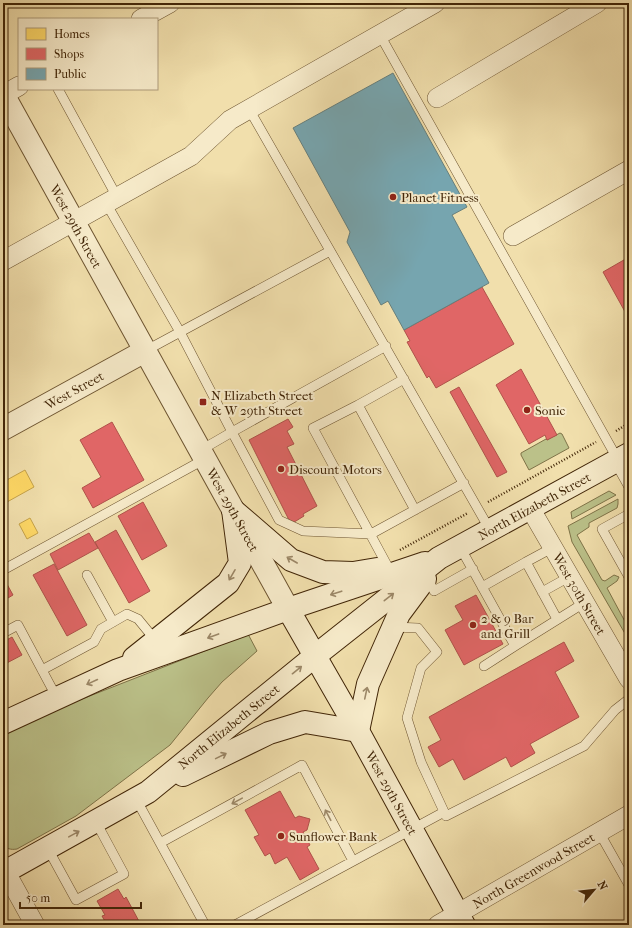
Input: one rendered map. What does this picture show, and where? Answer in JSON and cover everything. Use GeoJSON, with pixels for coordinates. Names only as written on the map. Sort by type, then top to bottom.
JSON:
{"type":"FeatureCollection","features":[{"type":"Feature","properties":{"kind":"main road","name":"West 29th Street"},"geometry":{"type":"LineString","coordinates":[[3,95],[461,920]]}},
{"type":"Feature","properties":{"kind":"main road","name":"West Street"},"geometry":{"type":"LineString","coordinates":[[3,429],[144,351]]}},
{"type":"Feature","properties":{"kind":"main road","name":"North Elizabeth Street"},"geometry":{"type":"LineString","coordinates":[[3,724],[118,670],[288,609],[439,558],[621,458]]}},
{"type":"Feature","properties":{"kind":"main road"},"geometry":{"type":"LineString","coordinates":[[233,510],[291,560],[323,572],[353,573],[439,558]]}},
{"type":"Feature","properties":{"kind":"main road"},"geometry":{"type":"LineString","coordinates":[[118,670],[228,583],[240,563],[233,510]]}},
{"type":"Feature","properties":{"kind":"main road","name":"North Elizabeth Street"},"geometry":{"type":"LineString","coordinates":[[4,871],[142,796],[439,558]]}},
{"type":"Feature","properties":{"kind":"main road"},"geometry":{"type":"LineString","coordinates":[[142,796],[269,732],[305,722],[358,732],[368,684],[399,614],[439,558]]}},
{"type":"Feature","properties":{"kind":"street"},"geometry":{"type":"LineString","coordinates":[[143,18],[170,3]]}},
{"type":"Feature","properties":{"kind":"street"},"geometry":{"type":"LineString","coordinates":[[3,261],[191,156],[230,120],[435,3]]}},
{"type":"Feature","properties":{"kind":"street"},"geometry":{"type":"LineString","coordinates":[[437,98],[597,3]]}},
{"type":"Feature","properties":{"kind":"street"},"geometry":{"type":"LineString","coordinates":[[3,95],[18,87]]}},
{"type":"Feature","properties":{"kind":"street"},"geometry":{"type":"LineString","coordinates":[[513,236],[629,170]]}},
{"type":"Feature","properties":{"kind":"street","name":"West 30th Street"},"geometry":{"type":"LineString","coordinates":[[530,508],[584,603],[624,659],[629,679]]}},
{"type":"Feature","properties":{"kind":"street","name":"North Greenwood Street"},"geometry":{"type":"LineString","coordinates":[[438,925],[461,920],[599,832],[629,815]]}},
{"type":"Feature","properties":{"kind":"street"},"geometry":{"type":"LineString","coordinates":[[4,871],[35,925]]}},
{"type":"Feature","properties":{"kind":"lane"},"geometry":{"type":"LineString","coordinates":[[380,34],[621,458],[629,487]]}},
{"type":"Feature","properties":{"kind":"lane"},"geometry":{"type":"LineString","coordinates":[[58,90],[112,200],[279,520],[303,531],[371,534],[464,483]]}},
{"type":"Feature","properties":{"kind":"lane"},"geometry":{"type":"LineString","coordinates":[[249,109],[490,530]]}},
{"type":"Feature","properties":{"kind":"lane"},"geometry":{"type":"LineString","coordinates":[[144,351],[330,251]]}},
{"type":"Feature","properties":{"kind":"lane"},"geometry":{"type":"LineString","coordinates":[[3,570],[202,455],[232,432],[386,346]]}},
{"type":"Feature","properties":{"kind":"lane"},"geometry":{"type":"LineString","coordinates":[[388,567],[313,428],[358,406],[404,379]]}},
{"type":"Feature","properties":{"kind":"lane"},"geometry":{"type":"LineString","coordinates":[[358,406],[415,510]]}},
{"type":"Feature","properties":{"kind":"lane"},"geometry":{"type":"LineString","coordinates":[[629,514],[602,529],[629,577]]}},
{"type":"Feature","properties":{"kind":"lane"},"geometry":{"type":"LineString","coordinates":[[460,547],[515,646]]}},
{"type":"Feature","properties":{"kind":"lane"},"geometry":{"type":"LineString","coordinates":[[482,586],[552,548]]}},
{"type":"Feature","properties":{"kind":"lane"},"geometry":{"type":"LineString","coordinates":[[526,562],[557,620]]}},
{"type":"Feature","properties":{"kind":"lane"},"geometry":{"type":"LineString","coordinates":[[427,576],[434,591],[473,569]]}},
{"type":"Feature","properties":{"kind":"lane"},"geometry":{"type":"LineString","coordinates":[[88,575],[113,622]]}},
{"type":"Feature","properties":{"kind":"lane"},"geometry":{"type":"LineString","coordinates":[[542,592],[569,577]]}},
{"type":"Feature","properties":{"kind":"lane"},"geometry":{"type":"LineString","coordinates":[[484,666],[584,603]]}},
{"type":"Feature","properties":{"kind":"lane"},"geometry":{"type":"LineString","coordinates":[[42,670],[94,642],[101,629],[127,614],[138,619],[156,641]]}},
{"type":"Feature","properties":{"kind":"lane"},"geometry":{"type":"LineString","coordinates":[[3,633],[18,625],[57,698]]}},
{"type":"Feature","properties":{"kind":"lane"},"geometry":{"type":"LineString","coordinates":[[393,627],[418,628],[437,652],[421,668],[407,718],[420,762],[446,816],[584,746],[615,710],[629,699]]}},
{"type":"Feature","properties":{"kind":"lane"},"geometry":{"type":"LineString","coordinates":[[160,843],[302,765],[353,861]]}},
{"type":"Feature","properties":{"kind":"lane"},"geometry":{"type":"LineString","coordinates":[[142,796],[160,843],[205,925]]}},
{"type":"Feature","properties":{"kind":"lane"},"geometry":{"type":"LineString","coordinates":[[235,925],[444,812]]}},
{"type":"Feature","properties":{"kind":"lane"},"geometry":{"type":"LineString","coordinates":[[48,848],[76,900],[124,874],[96,822]]}},
{"type":"Feature","properties":{"kind":"lane"},"geometry":{"type":"LineString","coordinates":[[599,832],[629,885]]}},
{"type":"Feature","properties":{"kind":"green space"},"geometry":{"type":"Polygon","coordinates":[[[560,433],[562,434],[569,448],[529,470],[521,453],[560,433]]]}},
{"type":"Feature","properties":{"kind":"green space"},"geometry":{"type":"Polygon","coordinates":[[[609,491],[616,495],[572,519],[571,512],[609,491]]]}},
{"type":"Feature","properties":{"kind":"green space"},"geometry":{"type":"Polygon","coordinates":[[[618,499],[617,508],[589,523],[589,527],[577,535],[602,580],[605,581],[614,575],[619,577],[617,581],[607,588],[629,629],[629,637],[627,637],[572,542],[568,526],[618,499]]]}},
{"type":"Feature","properties":{"kind":"green space"},"geometry":{"type":"Polygon","coordinates":[[[248,634],[257,651],[222,682],[170,745],[76,816],[17,849],[9,849],[4,846],[3,733],[36,717],[248,634]]]}},
{"type":"Feature","properties":{"kind":"building: Homes"},"geometry":{"type":"Polygon","coordinates":[[[25,470],[34,487],[7,502],[3,495],[3,485],[6,483],[5,481],[25,470]]]}},
{"type":"Feature","properties":{"kind":"building: Homes"},"geometry":{"type":"Polygon","coordinates":[[[30,518],[38,533],[27,539],[19,524],[30,518]]]}},
{"type":"Feature","properties":{"kind":"building: Shops"},"geometry":{"type":"Polygon","coordinates":[[[629,257],[629,319],[603,272],[629,257]]]}},
{"type":"Feature","properties":{"kind":"building: Shops"},"geometry":{"type":"Polygon","coordinates":[[[482,287],[514,344],[436,388],[429,376],[427,378],[407,342],[410,341],[404,330],[482,287]]]}},
{"type":"Feature","properties":{"kind":"building: Shops","name":"Sonic"},"geometry":{"type":"Polygon","coordinates":[[[521,369],[557,435],[547,440],[545,435],[529,444],[496,385],[521,369]]]}},
{"type":"Feature","properties":{"kind":"building: Shops"},"geometry":{"type":"Polygon","coordinates":[[[459,387],[507,472],[497,477],[450,392],[459,387]]]}},
{"type":"Feature","properties":{"kind":"building: Shops","name":"Discount Motors"},"geometry":{"type":"Polygon","coordinates":[[[288,419],[293,427],[287,431],[294,444],[287,447],[317,506],[303,514],[304,516],[291,524],[249,440],[288,419]]]}},
{"type":"Feature","properties":{"kind":"building: Shops"},"geometry":{"type":"Polygon","coordinates":[[[112,422],[144,480],[93,508],[82,488],[101,477],[80,440],[112,422]]]}},
{"type":"Feature","properties":{"kind":"building: Shops"},"geometry":{"type":"Polygon","coordinates":[[[143,502],[167,546],[142,560],[118,516],[143,502]]]}},
{"type":"Feature","properties":{"kind":"building: Shops"},"geometry":{"type":"Polygon","coordinates":[[[116,530],[150,591],[129,603],[95,542],[116,530]]]}},
{"type":"Feature","properties":{"kind":"building: Shops"},"geometry":{"type":"Polygon","coordinates":[[[89,533],[98,548],[58,570],[50,554],[89,533]]]}},
{"type":"Feature","properties":{"kind":"building: Shops"},"geometry":{"type":"Polygon","coordinates":[[[54,564],[87,625],[67,636],[33,575],[54,564]]]}},
{"type":"Feature","properties":{"kind":"building: Shops"},"geometry":{"type":"Polygon","coordinates":[[[3,577],[13,595],[3,601],[3,577]]]}},
{"type":"Feature","properties":{"kind":"building: Shops","name":"2 & 9 Bar and Grill"},"geometry":{"type":"Polygon","coordinates":[[[476,595],[503,644],[464,665],[445,630],[463,620],[455,606],[476,595]]]}},
{"type":"Feature","properties":{"kind":"building: Shops"},"geometry":{"type":"Polygon","coordinates":[[[12,637],[22,655],[3,665],[3,642],[12,637]]]}},
{"type":"Feature","properties":{"kind":"building: Shops"},"geometry":{"type":"Polygon","coordinates":[[[564,642],[574,661],[555,672],[579,717],[530,744],[535,753],[511,767],[506,757],[464,780],[453,759],[439,767],[428,747],[441,740],[429,717],[564,642]]]}},
{"type":"Feature","properties":{"kind":"building: Shops","name":"Sunflower Bank"},"geometry":{"type":"Polygon","coordinates":[[[280,791],[295,818],[299,816],[310,819],[307,830],[303,832],[310,845],[307,847],[319,869],[300,880],[287,857],[275,864],[270,853],[265,856],[254,837],[259,835],[245,810],[280,791]]]}},
{"type":"Feature","properties":{"kind":"building: Shops"},"geometry":{"type":"Polygon","coordinates":[[[118,889],[124,899],[126,897],[141,925],[107,925],[102,916],[105,915],[97,901],[118,889]]]}},
{"type":"Feature","properties":{"kind":"building: Public"},"geometry":{"type":"Polygon","coordinates":[[[393,73],[467,207],[452,215],[489,283],[404,330],[388,301],[381,305],[347,242],[350,232],[293,128],[393,73]]]}},
{"type":"Feature","properties":{"kind":"place","name":"Planet Fitness"},"geometry":{"type":"Point","coordinates":[393,197]}},
{"type":"Feature","properties":{"kind":"place","name":"N Elizabeth Street & W 29th Street"},"geometry":{"type":"Point","coordinates":[203,402]}},
{"type":"Feature","properties":{"kind":"place","name":"Sonic"},"geometry":{"type":"Point","coordinates":[527,410]}},
{"type":"Feature","properties":{"kind":"place","name":"Discount Motors"},"geometry":{"type":"Point","coordinates":[281,469]}},
{"type":"Feature","properties":{"kind":"place","name":"2 & 9 Bar and Grill"},"geometry":{"type":"Point","coordinates":[473,625]}},
{"type":"Feature","properties":{"kind":"place","name":"Sunflower Bank"},"geometry":{"type":"Point","coordinates":[281,836]}}]}
